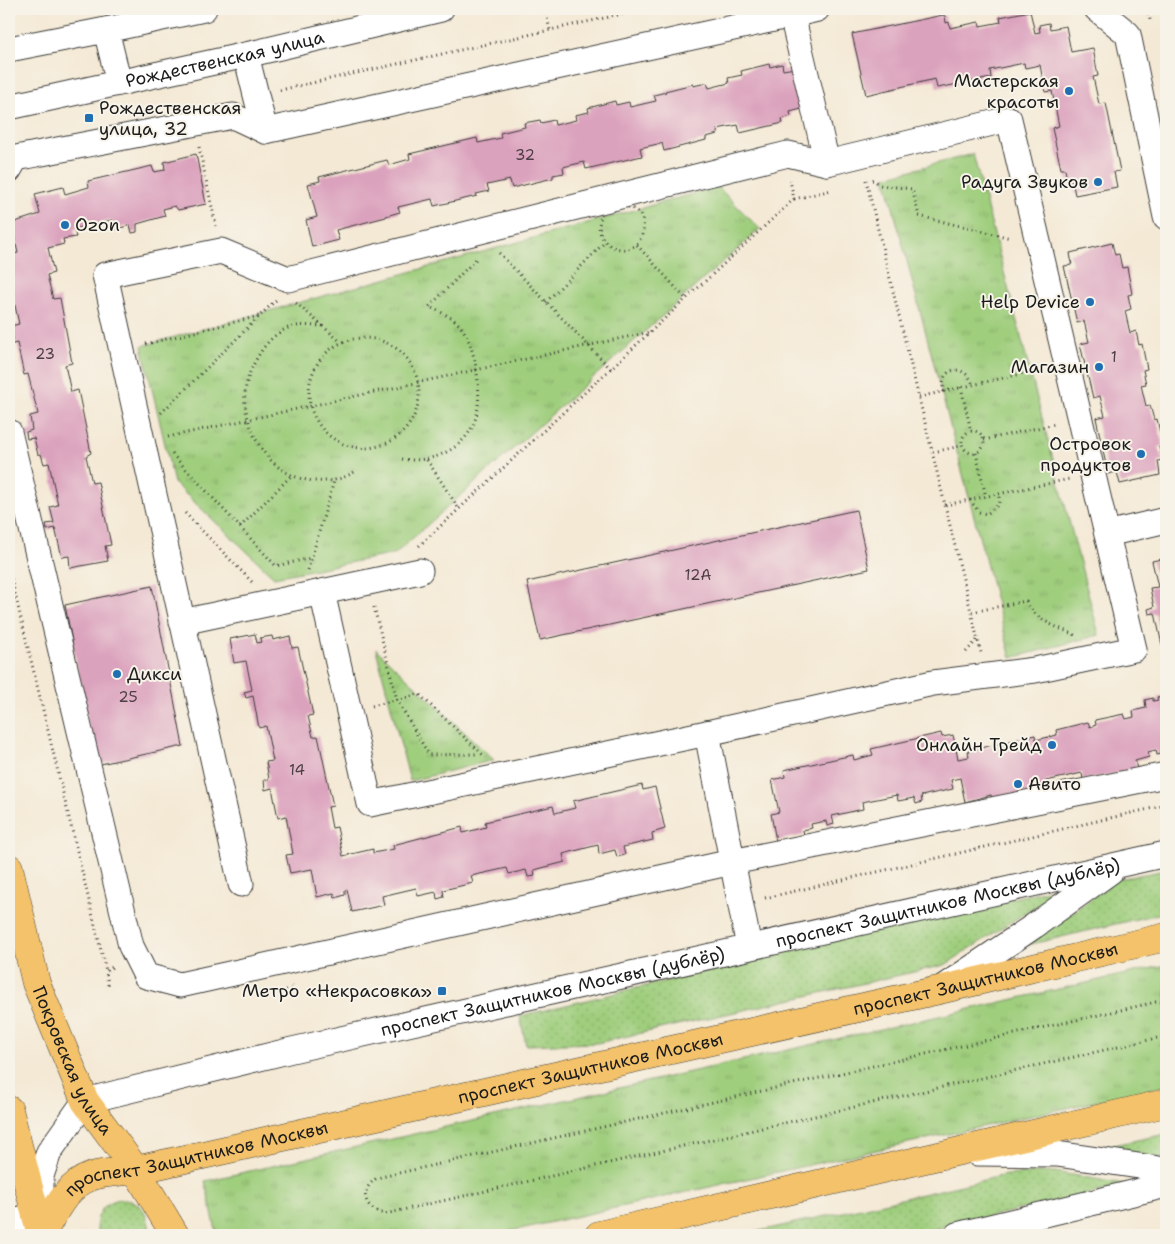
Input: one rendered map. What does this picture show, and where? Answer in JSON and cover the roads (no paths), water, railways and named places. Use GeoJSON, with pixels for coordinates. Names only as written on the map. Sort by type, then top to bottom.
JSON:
{"type":"FeatureCollection","features":[{"type":"Feature","properties":{"kind":"main road","name":"Покровская улица"},"geometry":{"type":"LineString","coordinates":[[9,868],[36,983],[85,1101],[136,1170],[175,1235]]}},
{"type":"Feature","properties":{"kind":"main road","name":"проспект Защитников Москвы"},"geometry":{"type":"LineString","coordinates":[[40,1230],[72,1187],[90,1176],[136,1170],[939,990],[1166,937]]}},
{"type":"Feature","properties":{"kind":"main road"},"geometry":{"type":"LineString","coordinates":[[599,1235],[1166,1103]]}},
{"type":"Feature","properties":{"kind":"main road"},"geometry":{"type":"LineString","coordinates":[[9,1110],[40,1230]]}},
{"type":"Feature","properties":{"kind":"street"},"geometry":{"type":"LineString","coordinates":[[9,49],[204,9]]}},
{"type":"Feature","properties":{"kind":"street","name":"Рождественская улица"},"geometry":{"type":"LineString","coordinates":[[9,107],[119,84],[441,9]]}},
{"type":"Feature","properties":{"kind":"street"},"geometry":{"type":"LineString","coordinates":[[9,170],[16,158],[233,116],[265,131],[817,9]]}},
{"type":"Feature","properties":{"kind":"street"},"geometry":{"type":"LineString","coordinates":[[1098,9],[1128,34],[1163,187],[1166,217]]}},
{"type":"Feature","properties":{"kind":"street"},"geometry":{"type":"LineString","coordinates":[[792,15],[828,163]]}},
{"type":"Feature","properties":{"kind":"street"},"geometry":{"type":"LineString","coordinates":[[106,30],[119,84]]}},
{"type":"Feature","properties":{"kind":"street"},"geometry":{"type":"LineString","coordinates":[[246,55],[265,131]]}},
{"type":"Feature","properties":{"kind":"street"},"geometry":{"type":"LineString","coordinates":[[241,884],[105,275],[221,252],[288,279],[292,284],[783,155],[788,154],[828,163],[1009,119],[1134,649],[1035,670],[933,683],[370,804],[349,712],[314,584]]}},
{"type":"Feature","properties":{"kind":"street"},"geometry":{"type":"LineString","coordinates":[[9,432],[131,946],[146,976],[180,985],[732,862],[1166,776]]}},
{"type":"Feature","properties":{"kind":"street"},"geometry":{"type":"LineString","coordinates":[[1107,534],[1166,520]]}},
{"type":"Feature","properties":{"kind":"street"},"geometry":{"type":"LineString","coordinates":[[182,622],[314,584],[418,561]]}},
{"type":"Feature","properties":{"kind":"street"},"geometry":{"type":"LineString","coordinates":[[707,733],[749,947]]}},
{"type":"Feature","properties":{"kind":"street","name":"проспект Защитников Москвы (дублёр)"},"geometry":{"type":"LineString","coordinates":[[85,1101],[292,1050],[1166,854]]}},
{"type":"Feature","properties":{"kind":"street"},"geometry":{"type":"LineString","coordinates":[[939,990],[1034,926],[1119,865]]}},
{"type":"Feature","properties":{"kind":"street"},"geometry":{"type":"LineString","coordinates":[[9,1222],[40,1230],[41,1176],[48,1152],[85,1101]]}},
{"type":"Feature","properties":{"kind":"street"},"geometry":{"type":"LineString","coordinates":[[952,1152],[1057,1154],[1166,1170]]}},
{"type":"Feature","properties":{"kind":"street"},"geometry":{"type":"LineString","coordinates":[[957,1235],[1166,1184]]}},
{"type":"Feature","properties":{"kind":"place","name":"Мастерская красоты"},"geometry":{"type":"Point","coordinates":[1069,91]}},
{"type":"Feature","properties":{"kind":"place","name":"Рождественская улица, 32"},"geometry":{"type":"Point","coordinates":[89,118]}},
{"type":"Feature","properties":{"kind":"place","name":"Радуга Звуков"},"geometry":{"type":"Point","coordinates":[1098,182]}},
{"type":"Feature","properties":{"kind":"place","name":"Ozon"},"geometry":{"type":"Point","coordinates":[65,225]}},
{"type":"Feature","properties":{"kind":"place","name":"Help Device"},"geometry":{"type":"Point","coordinates":[1090,302]}},
{"type":"Feature","properties":{"kind":"place","name":"Магазин"},"geometry":{"type":"Point","coordinates":[1099,367]}},
{"type":"Feature","properties":{"kind":"place","name":"Островок продуктов"},"geometry":{"type":"Point","coordinates":[1141,454]}},
{"type":"Feature","properties":{"kind":"place","name":"Дикси"},"geometry":{"type":"Point","coordinates":[117,674]}},
{"type":"Feature","properties":{"kind":"place","name":"Онлайн Трейд"},"geometry":{"type":"Point","coordinates":[1052,745]}},
{"type":"Feature","properties":{"kind":"place","name":"Авито"},"geometry":{"type":"Point","coordinates":[1018,784]}},
{"type":"Feature","properties":{"kind":"place","name":"Метро «Некрасовка»"},"geometry":{"type":"Point","coordinates":[442,991]}}]}
